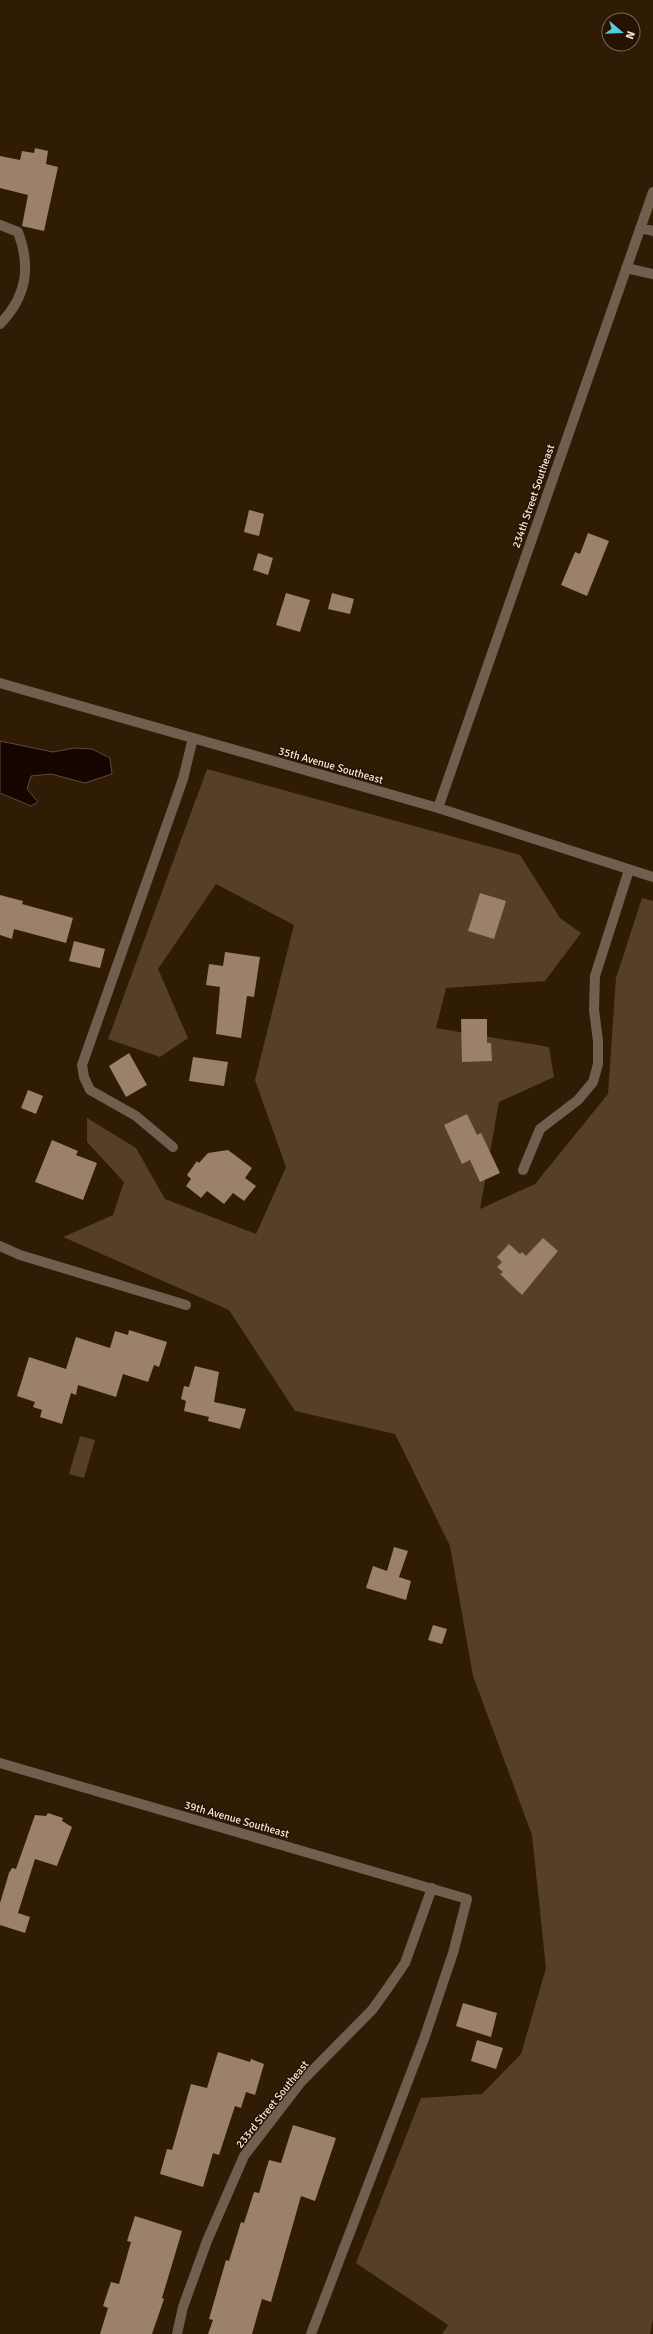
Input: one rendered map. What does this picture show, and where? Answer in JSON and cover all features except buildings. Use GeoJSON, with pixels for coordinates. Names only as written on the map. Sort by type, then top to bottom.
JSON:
{"type":"FeatureCollection","features":[{"type":"Feature","properties":{"kind":"street","name":"234th Street Southeast"},"geometry":{"type":"LineString","coordinates":[[438,808],[653,192]]}},
{"type":"Feature","properties":{"kind":"street"},"geometry":{"type":"LineString","coordinates":[[0,224],[18,232],[24,248],[26,279],[19,297],[8,316],[0,324]]}},
{"type":"Feature","properties":{"kind":"street"},"geometry":{"type":"LineString","coordinates":[[640,228],[653,231]]}},
{"type":"Feature","properties":{"kind":"street"},"geometry":{"type":"LineString","coordinates":[[626,268],[653,274]]}},
{"type":"Feature","properties":{"kind":"street","name":"35th Avenue Southeast"},"geometry":{"type":"LineString","coordinates":[[0,683],[438,808],[653,877]]}},
{"type":"Feature","properties":{"kind":"street"},"geometry":{"type":"LineString","coordinates":[[173,1147],[136,1116],[90,1090],[84,1078],[82,1065],[183,779],[193,738]]}},
{"type":"Feature","properties":{"kind":"street"},"geometry":{"type":"LineString","coordinates":[[523,1170],[540,1129],[578,1100],[592,1082],[598,1064],[598,1041],[594,1010],[595,976],[629,870]]}},
{"type":"Feature","properties":{"kind":"street"},"geometry":{"type":"LineString","coordinates":[[0,1246],[20,1256],[186,1305]]}},
{"type":"Feature","properties":{"kind":"street","name":"39th Avenue Southeast"},"geometry":{"type":"LineString","coordinates":[[0,1763],[467,1899],[453,1953],[424,2039],[310,2334]]}},
{"type":"Feature","properties":{"kind":"street","name":"233rd Street Southeast"},"geometry":{"type":"LineString","coordinates":[[177,2334],[183,2307],[207,2240],[244,2156],[301,2082],[372,2010],[405,1963],[432,1888]]}},
{"type":"Feature","properties":{"kind":"shaded area"},"geometry":{"type":"Polygon","coordinates":[[[0,741],[53,752],[74,748],[92,749],[110,758],[112,774],[85,783],[51,774],[31,776],[27,789],[38,802],[31,806],[0,793],[0,741]]]}},
{"type":"Feature","properties":{"kind":"shaded area"},"geometry":{"type":"Polygon","coordinates":[[[207,769],[520,855],[560,918],[581,933],[545,981],[446,988],[436,1028],[549,1047],[554,1077],[499,1102],[480,1209],[535,1184],[608,1094],[616,978],[642,898],[653,901],[653,2319],[650,2334],[442,2334],[448,2325],[356,2263],[421,2098],[482,2094],[521,2054],[546,1968],[532,1835],[473,1676],[450,1546],[395,1434],[295,1411],[229,1310],[63,1237],[113,1215],[124,1182],[87,1142],[87,1118],[136,1148],[165,1199],[256,1234],[286,1167],[255,1080],[294,925],[216,884],[158,969],[188,1038],[160,1057],[108,1039],[207,769]]]}},
{"type":"Feature","properties":{"kind":"shaded area"},"geometry":{"type":"Polygon","coordinates":[[[80,1436],[95,1440],[84,1478],[69,1474],[80,1436]]]}}]}
